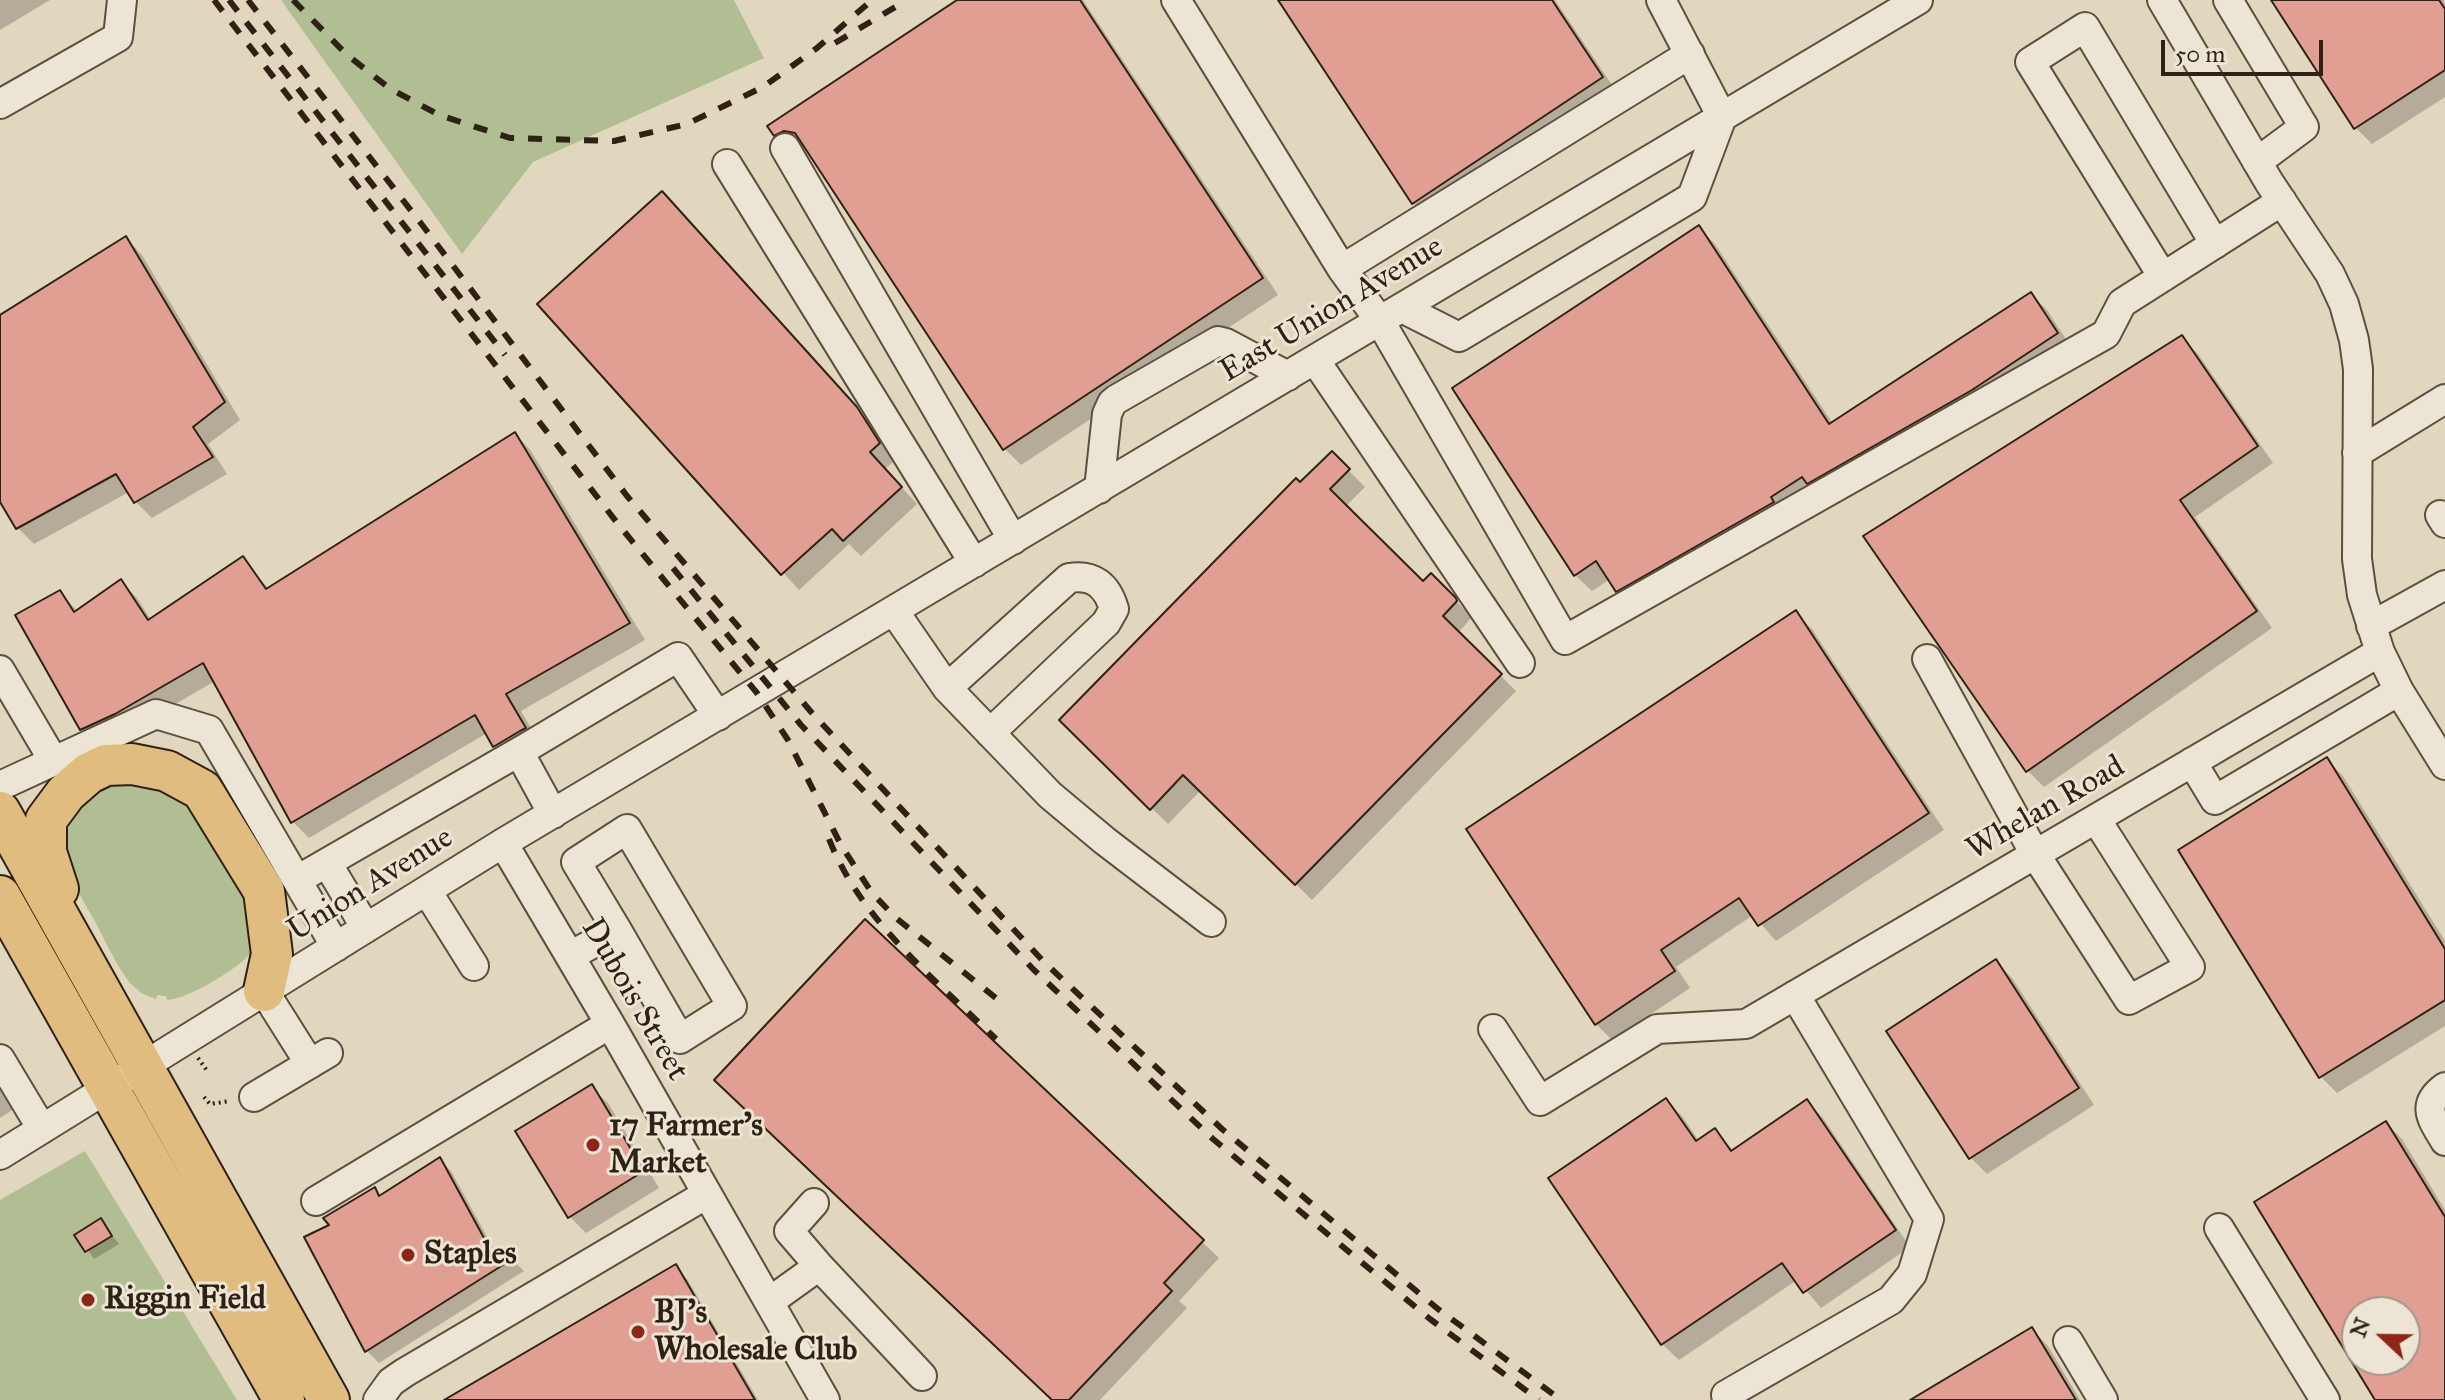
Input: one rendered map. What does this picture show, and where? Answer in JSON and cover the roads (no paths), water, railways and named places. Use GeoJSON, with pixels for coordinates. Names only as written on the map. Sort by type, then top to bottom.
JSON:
{"type":"FeatureCollection","features":[{"type":"Feature","properties":{"kind":"highway"},"geometry":{"type":"LineString","coordinates":[[74,943],[46,852],[46,820],[66,793],[89,773],[106,765],[132,764],[167,771],[202,790],[264,891],[272,954],[264,991]]}},
{"type":"Feature","properties":{"kind":"highway"},"geometry":{"type":"LineString","coordinates":[[0,812],[329,1400]]}},
{"type":"Feature","properties":{"kind":"highway"},"geometry":{"type":"LineString","coordinates":[[0,896],[284,1400]]}},
{"type":"Feature","properties":{"kind":"street"},"geometry":{"type":"LineString","coordinates":[[0,104],[118,37],[122,0]]}},
{"type":"Feature","properties":{"kind":"street"},"geometry":{"type":"LineString","coordinates":[[1176,0],[1342,269],[1391,314],[1565,640],[2106,334],[2122,303],[2282,201]]}},
{"type":"Feature","properties":{"kind":"street"},"geometry":{"type":"LineString","coordinates":[[1391,314],[1459,337],[1692,197],[1722,117],[1661,0]]}},
{"type":"Feature","properties":{"kind":"street","name":"East Union Avenue"},"geometry":{"type":"LineString","coordinates":[[782,679],[1918,0]]}},
{"type":"Feature","properties":{"kind":"street"},"geometry":{"type":"LineString","coordinates":[[2162,0],[2257,162],[2326,267],[2344,304],[2358,369],[2357,559],[2362,595],[2375,639],[2399,691],[2445,765]]}},
{"type":"Feature","properties":{"kind":"street"},"geometry":{"type":"LineString","coordinates":[[2228,0],[2304,127],[2257,162]]}},
{"type":"Feature","properties":{"kind":"street"},"geometry":{"type":"LineString","coordinates":[[2163,277],[2030,62],[2085,27],[2215,244]]}},
{"type":"Feature","properties":{"kind":"street"},"geometry":{"type":"LineString","coordinates":[[1342,269],[1690,54]]}},
{"type":"Feature","properties":{"kind":"street"},"geometry":{"type":"LineString","coordinates":[[785,148],[1013,540]]}},
{"type":"Feature","properties":{"kind":"street"},"geometry":{"type":"LineString","coordinates":[[727,164],[974,563]]}},
{"type":"Feature","properties":{"kind":"street"},"geometry":{"type":"LineString","coordinates":[[1099,489],[1107,414],[1117,399],[1218,341],[1288,376]]}},
{"type":"Feature","properties":{"kind":"street"},"geometry":{"type":"LineString","coordinates":[[1315,360],[1520,663]]}},
{"type":"Feature","properties":{"kind":"street"},"geometry":{"type":"LineString","coordinates":[[2357,453],[2445,399]]}},
{"type":"Feature","properties":{"kind":"street"},"geometry":{"type":"LineString","coordinates":[[947,688],[1069,578],[1083,576],[1095,580],[1111,598],[1114,609],[1106,623],[990,733]]}},
{"type":"Feature","properties":{"kind":"street","name":"Whelan Road"},"geometry":{"type":"LineString","coordinates":[[1493,1029],[1540,1101],[1657,1029],[1746,1024],[2192,762],[2375,639],[2445,585]]}},
{"type":"Feature","properties":{"kind":"street"},"geometry":{"type":"LineString","coordinates":[[894,611],[947,688],[1050,795],[1211,922]]}},
{"type":"Feature","properties":{"kind":"street"},"geometry":{"type":"LineString","coordinates":[[297,880],[678,657],[718,716]]}},
{"type":"Feature","properties":{"kind":"street"},"geometry":{"type":"LineString","coordinates":[[1927,659],[2035,854],[2129,1000],[2190,967],[2096,819]]}},
{"type":"Feature","properties":{"kind":"street"},"geometry":{"type":"LineString","coordinates":[[0,670],[53,760]]}},
{"type":"Feature","properties":{"kind":"street","name":"Union Avenue"},"geometry":{"type":"LineString","coordinates":[[0,1155],[503,843],[782,679]]}},
{"type":"Feature","properties":{"kind":"street"},"geometry":{"type":"LineString","coordinates":[[2192,762],[2215,800],[2399,691]]}},
{"type":"Feature","properties":{"kind":"street"},"geometry":{"type":"LineString","coordinates":[[0,786],[156,714],[209,730],[336,947]]}},
{"type":"Feature","properties":{"kind":"street"},"geometry":{"type":"LineString","coordinates":[[519,752],[553,814]]}},
{"type":"Feature","properties":{"kind":"street"},"geometry":{"type":"LineString","coordinates":[[627,829],[732,1006],[680,1039],[617,930],[576,862],[627,829]]}},
{"type":"Feature","properties":{"kind":"street","name":"Dubois Street"},"geometry":{"type":"LineString","coordinates":[[503,843],[825,1400]]}},
{"type":"Feature","properties":{"kind":"street"},"geometry":{"type":"LineString","coordinates":[[327,863],[366,928]]}},
{"type":"Feature","properties":{"kind":"street"},"geometry":{"type":"LineString","coordinates":[[427,891],[474,966]]}},
{"type":"Feature","properties":{"kind":"street"},"geometry":{"type":"LineString","coordinates":[[570,956],[617,930]]}},
{"type":"Feature","properties":{"kind":"street"},"geometry":{"type":"LineString","coordinates":[[254,1097],[319,1058],[264,991]]}},
{"type":"Feature","properties":{"kind":"street"},"geometry":{"type":"LineString","coordinates":[[1726,1395],[1891,1300],[1912,1274],[1929,1219],[1795,995]]}},
{"type":"Feature","properties":{"kind":"street"},"geometry":{"type":"LineString","coordinates":[[316,1201],[610,1024]]}},
{"type":"Feature","properties":{"kind":"street"},"geometry":{"type":"LineString","coordinates":[[0,1059],[42,1129]]}},
{"type":"Feature","properties":{"kind":"street"},"geometry":{"type":"LineString","coordinates":[[2445,1087],[2432,1098],[2430,1109],[2445,1141]]}},
{"type":"Feature","properties":{"kind":"street"},"geometry":{"type":"LineString","coordinates":[[378,1400],[391,1382],[404,1373],[707,1194]]}},
{"type":"Feature","properties":{"kind":"street"},"geometry":{"type":"LineString","coordinates":[[814,1203],[789,1231],[922,1376]]}},
{"type":"Feature","properties":{"kind":"street"},"geometry":{"type":"LineString","coordinates":[[2219,1228],[2325,1400]]}},
{"type":"Feature","properties":{"kind":"street"},"geometry":{"type":"LineString","coordinates":[[769,1302],[819,1266]]}},
{"type":"Feature","properties":{"kind":"street"},"geometry":{"type":"LineString","coordinates":[[2068,1341],[2103,1400]]}},
{"type":"Feature","properties":{"kind":"railway"},"geometry":{"type":"LineString","coordinates":[[214,0],[618,524],[757,693],[788,740],[841,845],[872,893],[896,918],[1002,1003]]}},
{"type":"Feature","properties":{"kind":"railway"},"geometry":{"type":"LineString","coordinates":[[229,0],[505,355]]}},
{"type":"Feature","properties":{"kind":"railway"},"geometry":{"type":"LineString","coordinates":[[248,0],[627,496],[812,713],[1043,961],[1222,1129],[1438,1309],[1561,1400]]}},
{"type":"Feature","properties":{"kind":"railway"},"geometry":{"type":"LineString","coordinates":[[293,0],[346,54],[389,88],[439,115],[510,138],[614,141],[687,124],[763,87],[817,48],[872,0]]}},
{"type":"Feature","properties":{"kind":"railway"},"geometry":{"type":"LineString","coordinates":[[835,43],[907,0]]}},
{"type":"Feature","properties":{"kind":"railway"},"geometry":{"type":"LineString","coordinates":[[673,568],[801,725],[1034,970],[1213,1139],[1430,1319],[1539,1400]]}},
{"type":"Feature","properties":{"kind":"railway"},"geometry":{"type":"LineString","coordinates":[[829,839],[843,869],[880,922],[925,971],[996,1039]]}},
{"type":"Feature","properties":{"kind":"place","name":"17 Farmer's Market"},"geometry":{"type":"Point","coordinates":[593,1145]}},
{"type":"Feature","properties":{"kind":"place","name":"Staples"},"geometry":{"type":"Point","coordinates":[408,1255]}},
{"type":"Feature","properties":{"kind":"place","name":"Riggin Field"},"geometry":{"type":"Point","coordinates":[88,1300]}},
{"type":"Feature","properties":{"kind":"place","name":"BJ's Wholesale Club"},"geometry":{"type":"Point","coordinates":[638,1332]}}]}
